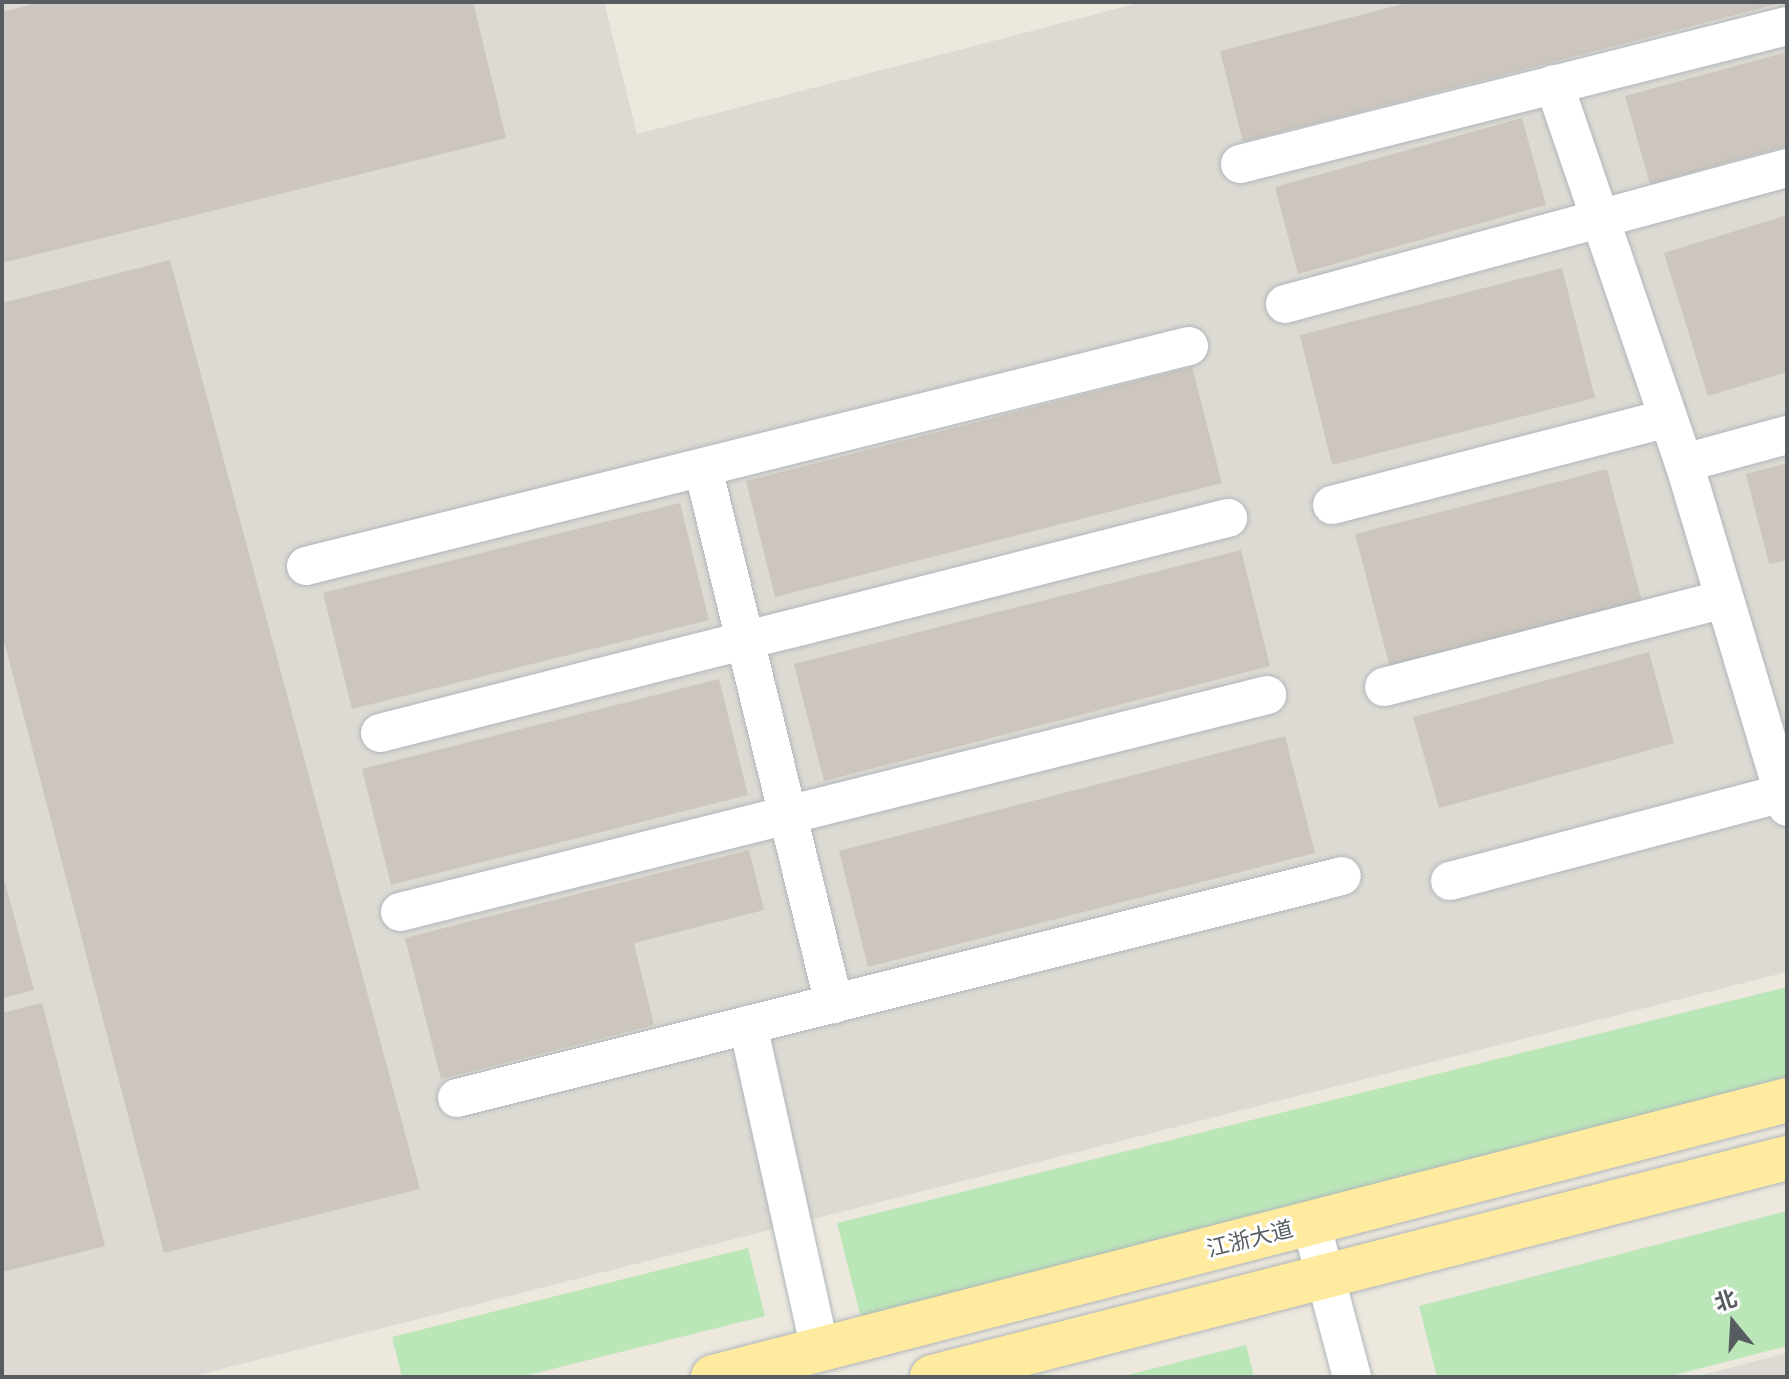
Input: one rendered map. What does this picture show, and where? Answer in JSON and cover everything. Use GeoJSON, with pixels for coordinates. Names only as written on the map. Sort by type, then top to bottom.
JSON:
{"type":"FeatureCollection","features":[{"type":"Feature","properties":{"kind":"main road","name":"江浙大道"},"geometry":{"type":"LineString","coordinates":[[713,1377],[1787,1100]]}},
{"type":"Feature","properties":{"kind":"main road"},"geometry":{"type":"LineString","coordinates":[[932,1377],[1787,1158]]}},
{"type":"Feature","properties":{"kind":"lane"},"geometry":{"type":"LineString","coordinates":[[1240,164],[1787,26]]}},
{"type":"Feature","properties":{"kind":"lane"},"geometry":{"type":"LineString","coordinates":[[1450,881],[1786,797],[1684,463],[1554,84]]}},
{"type":"Feature","properties":{"kind":"lane"},"geometry":{"type":"LineString","coordinates":[[1285,304],[1787,168]]}},
{"type":"Feature","properties":{"kind":"lane"},"geometry":{"type":"LineString","coordinates":[[306,566],[1189,346]]}},
{"type":"Feature","properties":{"kind":"lane"},"geometry":{"type":"LineString","coordinates":[[1332,505],[1668,418]]}},
{"type":"Feature","properties":{"kind":"lane"},"geometry":{"type":"LineString","coordinates":[[1684,463],[1787,435]]}},
{"type":"Feature","properties":{"kind":"lane"},"geometry":{"type":"LineString","coordinates":[[703,468],[834,1004]]}},
{"type":"Feature","properties":{"kind":"lane"},"geometry":{"type":"LineString","coordinates":[[380,733],[1228,518]]}},
{"type":"Feature","properties":{"kind":"lane"},"geometry":{"type":"LineString","coordinates":[[1384,687],[1724,599]]}},
{"type":"Feature","properties":{"kind":"lane"},"geometry":{"type":"LineString","coordinates":[[400,912],[1267,695]]}},
{"type":"Feature","properties":{"kind":"lane"},"geometry":{"type":"LineString","coordinates":[[457,1098],[1342,876]]}},
{"type":"Feature","properties":{"kind":"lane"},"geometry":{"type":"LineString","coordinates":[[748,1025],[820,1350]]}},
{"type":"Feature","properties":{"kind":"lane"},"geometry":{"type":"LineString","coordinates":[[1311,1223],[1352,1377]]}},
{"type":"Feature","properties":{"kind":"shaded area"},"geometry":{"type":"Polygon","coordinates":[[[2,2],[604,2],[637,134],[1142,2],[1787,2],[1787,972],[190,1377],[2,1377],[2,2]]]}},
{"type":"Feature","properties":{"kind":"shaded area"},"geometry":{"type":"Polygon","coordinates":[[[1787,1353],[1787,1377],[1694,1377],[1787,1353]]]}},
{"type":"Feature","properties":{"kind":"green space"},"geometry":{"type":"Polygon","coordinates":[[[1787,987],[1787,1087],[861,1318],[837,1223],[1787,987]]]}},
{"type":"Feature","properties":{"kind":"green space"},"geometry":{"type":"Polygon","coordinates":[[[1787,1211],[1787,1346],[1667,1377],[1437,1377],[1419,1306],[1787,1211]]]}},
{"type":"Feature","properties":{"kind":"green space"},"geometry":{"type":"Polygon","coordinates":[[[748,1248],[765,1316],[520,1377],[402,1377],[392,1337],[748,1248]]]}},
{"type":"Feature","properties":{"kind":"green space"},"geometry":{"type":"Polygon","coordinates":[[[1246,1345],[1254,1377],[1120,1377],[1246,1345]]]}},
{"type":"Feature","properties":{"kind":"building"},"geometry":{"type":"Polygon","coordinates":[[[41,2],[473,2],[506,138],[2,263],[2,12],[41,2]]]}},
{"type":"Feature","properties":{"kind":"building"},"geometry":{"type":"Polygon","coordinates":[[[1411,2],[1781,3],[1243,142],[1220,51],[1411,2]]]}},
{"type":"Feature","properties":{"kind":"building"},"geometry":{"type":"Polygon","coordinates":[[[1787,52],[1787,146],[1650,184],[1625,96],[1787,52]]]}},
{"type":"Feature","properties":{"kind":"building"},"geometry":{"type":"Polygon","coordinates":[[[1522,118],[1546,205],[1298,274],[1275,187],[1522,118]]]}},
{"type":"Feature","properties":{"kind":"building"},"geometry":{"type":"Polygon","coordinates":[[[1787,215],[1787,372],[1708,396],[1664,253],[1787,215]]]}},
{"type":"Feature","properties":{"kind":"building"},"geometry":{"type":"Polygon","coordinates":[[[170,260],[420,1189],[164,1253],[2,633],[2,303],[170,260]]]}},
{"type":"Feature","properties":{"kind":"building"},"geometry":{"type":"Polygon","coordinates":[[[1562,268],[1595,398],[1332,465],[1300,335],[1562,268]]]}},
{"type":"Feature","properties":{"kind":"building"},"geometry":{"type":"Polygon","coordinates":[[[1192,367],[1222,483],[775,597],[746,481],[1192,367]]]}},
{"type":"Feature","properties":{"kind":"building"},"geometry":{"type":"Polygon","coordinates":[[[1787,463],[1787,560],[1769,564],[1746,474],[1787,463]]]}},
{"type":"Feature","properties":{"kind":"building"},"geometry":{"type":"Polygon","coordinates":[[[1607,469],[1642,602],[1390,668],[1355,534],[1607,469]]]}},
{"type":"Feature","properties":{"kind":"building"},"geometry":{"type":"Polygon","coordinates":[[[680,503],[709,620],[352,709],[323,593],[680,503]]]}},
{"type":"Feature","properties":{"kind":"building"},"geometry":{"type":"Polygon","coordinates":[[[1241,550],[1270,666],[824,781],[794,664],[1241,550]]]}},
{"type":"Feature","properties":{"kind":"building"},"geometry":{"type":"Polygon","coordinates":[[[1649,652],[1674,743],[1439,808],[1413,717],[1649,652]]]}},
{"type":"Feature","properties":{"kind":"building"},"geometry":{"type":"Polygon","coordinates":[[[719,679],[748,795],[391,885],[362,769],[719,679]]]}},
{"type":"Feature","properties":{"kind":"building"},"geometry":{"type":"Polygon","coordinates":[[[1285,736],[1315,853],[868,967],[839,851],[1285,736]]]}},
{"type":"Feature","properties":{"kind":"building"},"geometry":{"type":"Polygon","coordinates":[[[749,850],[764,910],[634,943],[654,1025],[441,1079],[405,938],[749,850]]]}},
{"type":"Feature","properties":{"kind":"building"},"geometry":{"type":"Polygon","coordinates":[[[2,872],[34,990],[2,998],[2,872]]]}},
{"type":"Feature","properties":{"kind":"building"},"geometry":{"type":"Polygon","coordinates":[[[42,1003],[105,1246],[2,1272],[2,1013],[42,1003]]]}}]}
